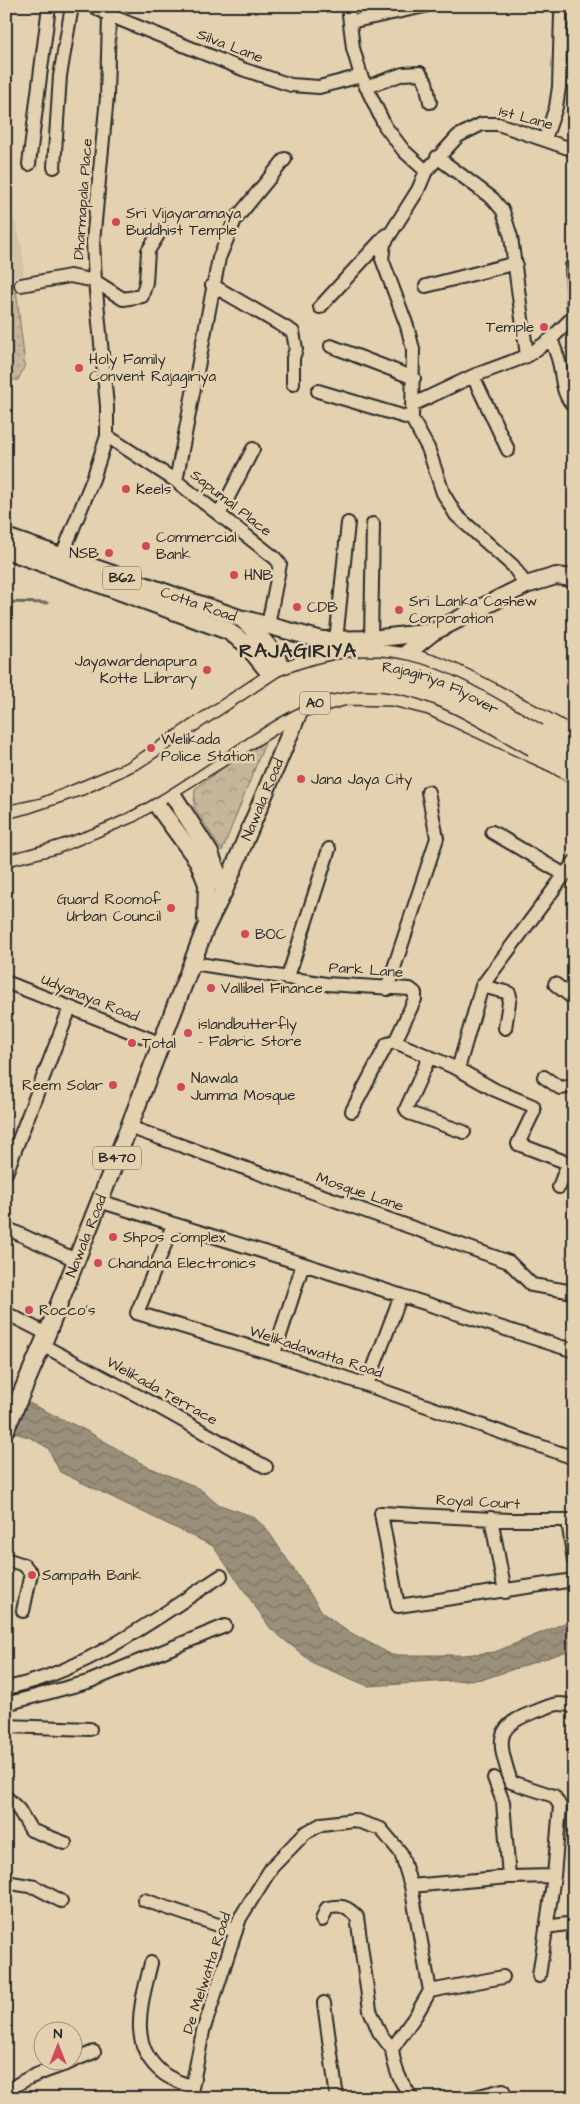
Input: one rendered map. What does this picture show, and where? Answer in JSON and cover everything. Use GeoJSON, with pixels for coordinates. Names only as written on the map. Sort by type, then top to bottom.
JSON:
{"type":"FeatureCollection","features":[{"type":"Feature","properties":{"kind":"highway"},"geometry":{"type":"LineString","coordinates":[[43,808],[132,771],[278,674],[332,657],[394,655],[434,666],[474,683],[574,738]]}},
{"type":"Feature","properties":{"kind":"highway","name":"Rajagiriya Flyover"},"geometry":{"type":"LineString","coordinates":[[6,830],[89,804],[117,791],[147,776],[285,685],[316,673],[348,667],[380,666],[424,674],[458,688],[574,754]]}},
{"type":"Feature","properties":{"kind":"highway","name":"Rajagiriya Flyover"},"geometry":{"type":"LineString","coordinates":[[6,844],[56,831],[118,807],[151,789],[283,702],[314,689],[352,681],[388,682],[436,694],[574,769]]}},
{"type":"Feature","properties":{"kind":"highway","name":"A0"},"geometry":{"type":"LineString","coordinates":[[6,856],[55,844],[132,812],[301,707],[346,695],[394,696],[430,705],[555,763],[574,774]]}},
{"type":"Feature","properties":{"kind":"highway"},"geometry":{"type":"LineString","coordinates":[[6,816],[90,801],[98,809],[96,817],[55,844]]}},
{"type":"Feature","properties":{"kind":"main road","name":"Cotta Road"},"geometry":{"type":"LineString","coordinates":[[6,537],[59,562],[232,633],[245,642],[256,655],[278,674]]}},
{"type":"Feature","properties":{"kind":"main road","name":"Cotta Road"},"geometry":{"type":"LineString","coordinates":[[6,550],[59,562],[241,618],[256,631],[278,674]]}},
{"type":"Feature","properties":{"kind":"main road","name":"B62"},"geometry":{"type":"LineString","coordinates":[[394,655],[433,632],[526,585],[556,576],[574,578]]}},
{"type":"Feature","properties":{"kind":"main road","name":"B62"},"geometry":{"type":"LineString","coordinates":[[241,618],[329,641],[371,639],[433,632]]}},
{"type":"Feature","properties":{"kind":"main road"},"geometry":{"type":"LineString","coordinates":[[232,633],[241,618]]}},
{"type":"Feature","properties":{"kind":"main road"},"geometry":{"type":"LineString","coordinates":[[329,641],[394,655],[394,696]]}},
{"type":"Feature","properties":{"kind":"main road"},"geometry":{"type":"LineString","coordinates":[[278,674],[301,707]]}},
{"type":"Feature","properties":{"kind":"main road","name":"Nawala Road"},"geometry":{"type":"LineString","coordinates":[[6,1429],[26,1385],[129,1127],[205,929],[224,890],[301,707]]}},
{"type":"Feature","properties":{"kind":"main road"},"geometry":{"type":"LineString","coordinates":[[150,760],[210,853],[224,890]]}},
{"type":"Feature","properties":{"kind":"main road","name":"Nawala Road"},"geometry":{"type":"LineString","coordinates":[[132,771],[198,861],[207,884],[205,929]]}},
{"type":"Feature","properties":{"kind":"street"},"geometry":{"type":"LineString","coordinates":[[29,164],[49,6]]}},
{"type":"Feature","properties":{"kind":"street"},"geometry":{"type":"LineString","coordinates":[[54,167],[60,76],[72,6]]}},
{"type":"Feature","properties":{"kind":"street","name":"Silva Lane"},"geometry":{"type":"LineString","coordinates":[[93,6],[109,16],[245,70],[291,86],[319,87],[404,74],[420,74],[426,82],[430,102]]}},
{"type":"Feature","properties":{"kind":"street"},"geometry":{"type":"LineString","coordinates":[[348,6],[353,48],[364,81],[385,126],[404,151],[426,171]]}},
{"type":"Feature","properties":{"kind":"street"},"geometry":{"type":"LineString","coordinates":[[350,22],[425,6]]}},
{"type":"Feature","properties":{"kind":"street","name":"Dharmapala Place"},"geometry":{"type":"LineString","coordinates":[[59,562],[90,487],[107,436],[107,406],[93,242],[107,97],[109,16]]}},
{"type":"Feature","properties":{"kind":"street"},"geometry":{"type":"LineString","coordinates":[[545,139],[557,100],[561,16]]}},
{"type":"Feature","properties":{"kind":"street","name":"1st Lane"},"geometry":{"type":"LineString","coordinates":[[394,225],[418,190],[426,171],[437,157],[458,136],[482,124],[498,124],[574,150]]}},
{"type":"Feature","properties":{"kind":"street"},"geometry":{"type":"LineString","coordinates":[[437,157],[493,199],[502,211],[511,237],[516,263],[527,356]]}},
{"type":"Feature","properties":{"kind":"street"},"geometry":{"type":"LineString","coordinates":[[176,481],[212,285],[219,258],[235,220],[285,159]]}},
{"type":"Feature","properties":{"kind":"street"},"geometry":{"type":"LineString","coordinates":[[320,307],[394,225]]}},
{"type":"Feature","properties":{"kind":"street"},"geometry":{"type":"LineString","coordinates":[[394,225],[384,244],[382,259],[407,326],[413,349],[412,419],[428,448],[443,493],[456,515],[508,561],[526,585]]}},
{"type":"Feature","properties":{"kind":"street"},"geometry":{"type":"LineString","coordinates":[[21,285],[70,276],[95,281],[123,299],[142,296],[146,282],[148,251],[158,235]]}},
{"type":"Feature","properties":{"kind":"street"},"geometry":{"type":"LineString","coordinates":[[426,286],[516,263]]}},
{"type":"Feature","properties":{"kind":"street"},"geometry":{"type":"LineString","coordinates":[[412,405],[473,376],[527,356],[551,339],[574,316],[572,266]]}},
{"type":"Feature","properties":{"kind":"street"},"geometry":{"type":"LineString","coordinates":[[212,285],[292,332],[296,348],[293,384]]}},
{"type":"Feature","properties":{"kind":"street"},"geometry":{"type":"LineString","coordinates":[[551,339],[559,362],[565,392],[568,400],[574,406]]}},
{"type":"Feature","properties":{"kind":"street"},"geometry":{"type":"LineString","coordinates":[[331,346],[414,378]]}},
{"type":"Feature","properties":{"kind":"street"},"geometry":{"type":"LineString","coordinates":[[473,376],[508,450]]}},
{"type":"Feature","properties":{"kind":"street"},"geometry":{"type":"LineString","coordinates":[[318,392],[412,419]]}},
{"type":"Feature","properties":{"kind":"street","name":"Sapumal Place"},"geometry":{"type":"LineString","coordinates":[[107,436],[176,481],[220,513],[275,558],[280,564],[268,625]]}},
{"type":"Feature","properties":{"kind":"street"},"geometry":{"type":"LineString","coordinates":[[220,513],[253,449]]}},
{"type":"Feature","properties":{"kind":"street"},"geometry":{"type":"LineString","coordinates":[[329,641],[348,523]]}},
{"type":"Feature","properties":{"kind":"street"},"geometry":{"type":"LineString","coordinates":[[371,639],[373,524]]}},
{"type":"Feature","properties":{"kind":"street"},"geometry":{"type":"LineString","coordinates":[[387,988],[437,838],[428,792]]}},
{"type":"Feature","properties":{"kind":"street"},"geometry":{"type":"LineString","coordinates":[[492,832],[565,875]]}},
{"type":"Feature","properties":{"kind":"street"},"geometry":{"type":"LineString","coordinates":[[288,977],[329,849]]}},
{"type":"Feature","properties":{"kind":"street"},"geometry":{"type":"LineString","coordinates":[[458,1069],[482,986],[574,862]]}},
{"type":"Feature","properties":{"kind":"street","name":"Park Lane"},"geometry":{"type":"LineString","coordinates":[[193,963],[326,984],[410,989],[415,993],[415,999],[395,1042]]}},
{"type":"Feature","properties":{"kind":"street","name":"Udyanaya Road"},"geometry":{"type":"LineString","coordinates":[[6,982],[162,1044]]}},
{"type":"Feature","properties":{"kind":"street"},"geometry":{"type":"LineString","coordinates":[[555,984],[574,999]]}},
{"type":"Feature","properties":{"kind":"street"},"geometry":{"type":"LineString","coordinates":[[482,986],[509,994],[505,1028]]}},
{"type":"Feature","properties":{"kind":"street"},"geometry":{"type":"LineString","coordinates":[[6,1173],[70,1008]]}},
{"type":"Feature","properties":{"kind":"street"},"geometry":{"type":"LineString","coordinates":[[352,1112],[387,1044],[395,1042],[458,1069],[495,1090],[533,1106],[534,1111],[518,1144],[568,1163],[559,1188]]}},
{"type":"Feature","properties":{"kind":"street"},"geometry":{"type":"LineString","coordinates":[[429,1058],[406,1109],[409,1113],[464,1132]]}},
{"type":"Feature","properties":{"kind":"street"},"geometry":{"type":"LineString","coordinates":[[544,1077],[560,1088],[574,1084]]}},
{"type":"Feature","properties":{"kind":"street","name":"Mosque Lane"},"geometry":{"type":"LineString","coordinates":[[129,1127],[509,1262],[532,1285],[574,1292]]}},
{"type":"Feature","properties":{"kind":"street"},"geometry":{"type":"LineString","coordinates":[[99,1201],[571,1347]]}},
{"type":"Feature","properties":{"kind":"street","name":"Welikadawatta Road"},"geometry":{"type":"LineString","coordinates":[[172,1224],[137,1313],[274,1354],[574,1458]]}},
{"type":"Feature","properties":{"kind":"street"},"geometry":{"type":"LineString","coordinates":[[6,1228],[76,1260]]}},
{"type":"Feature","properties":{"kind":"street"},"geometry":{"type":"LineString","coordinates":[[274,1354],[303,1264]]}},
{"type":"Feature","properties":{"kind":"street"},"geometry":{"type":"LineString","coordinates":[[367,1385],[401,1295]]}},
{"type":"Feature","properties":{"kind":"street","name":"Welikada Terrace"},"geometry":{"type":"LineString","coordinates":[[6,1313],[44,1339],[144,1399],[266,1467]]}},
{"type":"Feature","properties":{"kind":"street","name":"Royal Court"},"geometry":{"type":"LineString","coordinates":[[505,1592],[398,1606],[381,1513],[571,1521]]}},
{"type":"Feature","properties":{"kind":"street"},"geometry":{"type":"LineString","coordinates":[[491,1518],[505,1592],[574,1580]]}},
{"type":"Feature","properties":{"kind":"street"},"geometry":{"type":"LineString","coordinates":[[571,1521],[574,1561]]}},
{"type":"Feature","properties":{"kind":"street"},"geometry":{"type":"LineString","coordinates":[[6,1559],[24,1565],[31,1573],[23,1612]]}},
{"type":"Feature","properties":{"kind":"street"},"geometry":{"type":"LineString","coordinates":[[6,1688],[49,1676],[79,1663],[133,1633],[221,1576]]}},
{"type":"Feature","properties":{"kind":"street"},"geometry":{"type":"LineString","coordinates":[[6,1704],[88,1682],[225,1626]]}},
{"type":"Feature","properties":{"kind":"street"},"geometry":{"type":"LineString","coordinates":[[539,1976],[554,1876],[560,1806],[554,1796],[511,1782],[500,1748],[506,1726],[517,1717],[561,1702],[574,1707]]}},
{"type":"Feature","properties":{"kind":"street"},"geometry":{"type":"LineString","coordinates":[[6,1726],[90,1729]]}},
{"type":"Feature","properties":{"kind":"street"},"geometry":{"type":"LineString","coordinates":[[494,1778],[503,1802],[509,1877]]}},
{"type":"Feature","properties":{"kind":"street"},"geometry":{"type":"LineString","coordinates":[[6,1797],[19,1810],[31,1830],[65,1843]]}},
{"type":"Feature","properties":{"kind":"street","name":"De Melwatta Road"},"geometry":{"type":"LineString","coordinates":[[191,2092],[203,2031],[240,1918],[272,1867],[305,1833],[322,1824],[354,1820],[381,1829],[401,1853],[411,1886],[430,1991]]}},
{"type":"Feature","properties":{"kind":"street"},"geometry":{"type":"LineString","coordinates":[[411,1886],[509,1877],[554,1876]]}},
{"type":"Feature","properties":{"kind":"street"},"geometry":{"type":"LineString","coordinates":[[6,1882],[35,1887],[62,1901]]}},
{"type":"Feature","properties":{"kind":"street"},"geometry":{"type":"LineString","coordinates":[[144,1900],[236,1931]]}},
{"type":"Feature","properties":{"kind":"street"},"geometry":{"type":"LineString","coordinates":[[322,1920],[326,1908],[340,1905],[348,1908],[357,1916],[370,2010],[379,2032],[392,2049],[394,2066],[404,2087],[412,2098]]}},
{"type":"Feature","properties":{"kind":"street"},"geometry":{"type":"LineString","coordinates":[[546,1927],[574,1924]]}},
{"type":"Feature","properties":{"kind":"street"},"geometry":{"type":"LineString","coordinates":[[151,1963],[140,2010],[140,2038],[148,2059],[165,2074],[191,2092]]}},
{"type":"Feature","properties":{"kind":"street"},"geometry":{"type":"LineString","coordinates":[[392,2049],[416,2016],[430,1991],[502,1978]]}},
{"type":"Feature","properties":{"kind":"street"},"geometry":{"type":"LineString","coordinates":[[324,2003],[337,2098]]}},
{"type":"Feature","properties":{"kind":"street"},"geometry":{"type":"LineString","coordinates":[[82,2057],[94,2052]]}},
{"type":"Feature","properties":{"kind":"street"},"geometry":{"type":"LineString","coordinates":[[6,2094],[22,2082],[46,2072]]}},
{"type":"Feature","properties":{"kind":"street"},"geometry":{"type":"LineString","coordinates":[[470,2098],[502,2090]]}},
{"type":"Feature","properties":{"kind":"shaded area"},"geometry":{"type":"Polygon","coordinates":[[[6,188],[20,239],[24,264],[23,276],[6,278],[6,188]]]}},
{"type":"Feature","properties":{"kind":"green space"},"geometry":{"type":"Polygon","coordinates":[[[6,283],[12,283],[16,289],[25,365],[18,380],[6,380],[6,283]]]}},
{"type":"Feature","properties":{"kind":"green space"},"geometry":{"type":"Polygon","coordinates":[[[269,733],[222,851],[194,807],[195,789],[269,733]]]}},
{"type":"Feature","properties":{"kind":"water"},"geometry":{"type":"Polygon","coordinates":[[[6,1397],[29,1403],[89,1432],[146,1466],[199,1488],[217,1504],[252,1516],[266,1528],[323,1613],[344,1629],[392,1655],[463,1655],[495,1652],[574,1619],[574,1649],[484,1679],[368,1686],[313,1663],[271,1629],[213,1546],[60,1472],[48,1448],[31,1438],[6,1430],[6,1397]]]}},
{"type":"Feature","properties":{"kind":"waterway"},"geometry":{"type":"LineString","coordinates":[[6,602],[47,603]]}},
{"type":"Feature","properties":{"kind":"place","name":"Sri Vijayaramaya Buddhist Temple"},"geometry":{"type":"Point","coordinates":[116,222]}},
{"type":"Feature","properties":{"kind":"place","name":"Temple"},"geometry":{"type":"Point","coordinates":[544,327]}},
{"type":"Feature","properties":{"kind":"place","name":"Holy Family Convent Rajagiriya"},"geometry":{"type":"Point","coordinates":[79,368]}},
{"type":"Feature","properties":{"kind":"place","name":"Keels"},"geometry":{"type":"Point","coordinates":[126,489]}},
{"type":"Feature","properties":{"kind":"place","name":"Commercial Bank"},"geometry":{"type":"Point","coordinates":[146,546]}},
{"type":"Feature","properties":{"kind":"place","name":"NSB"},"geometry":{"type":"Point","coordinates":[109,553]}},
{"type":"Feature","properties":{"kind":"place","name":"HNB"},"geometry":{"type":"Point","coordinates":[234,575]}},
{"type":"Feature","properties":{"kind":"place","name":"CDB"},"geometry":{"type":"Point","coordinates":[297,607]}},
{"type":"Feature","properties":{"kind":"place","name":"Sri Lanka Cashew Corporation"},"geometry":{"type":"Point","coordinates":[399,610]}},
{"type":"Feature","properties":{"kind":"place","name":"Jayawardenapura Kotte Library"},"geometry":{"type":"Point","coordinates":[207,670]}},
{"type":"Feature","properties":{"kind":"place","name":"Welikada Police Station"},"geometry":{"type":"Point","coordinates":[151,748]}},
{"type":"Feature","properties":{"kind":"place","name":"Jana Jaya City"},"geometry":{"type":"Point","coordinates":[301,779]}},
{"type":"Feature","properties":{"kind":"place","name":"Guard Roomof Urban Council"},"geometry":{"type":"Point","coordinates":[171,908]}},
{"type":"Feature","properties":{"kind":"place","name":"BOC"},"geometry":{"type":"Point","coordinates":[245,934]}},
{"type":"Feature","properties":{"kind":"place","name":"Vallibel Finance"},"geometry":{"type":"Point","coordinates":[211,988]}},
{"type":"Feature","properties":{"kind":"place","name":"islandbutterfly - Fabric Store"},"geometry":{"type":"Point","coordinates":[188,1033]}},
{"type":"Feature","properties":{"kind":"place","name":"Total"},"geometry":{"type":"Point","coordinates":[132,1043]}},
{"type":"Feature","properties":{"kind":"place","name":"Reem Solar"},"geometry":{"type":"Point","coordinates":[113,1085]}},
{"type":"Feature","properties":{"kind":"place","name":"Nawala Jumma Mosque"},"geometry":{"type":"Point","coordinates":[181,1087]}},
{"type":"Feature","properties":{"kind":"place","name":"Shpos complex"},"geometry":{"type":"Point","coordinates":[113,1237]}},
{"type":"Feature","properties":{"kind":"place","name":"Chandana Electronics"},"geometry":{"type":"Point","coordinates":[98,1263]}},
{"type":"Feature","properties":{"kind":"place","name":"Rocco's"},"geometry":{"type":"Point","coordinates":[29,1310]}},
{"type":"Feature","properties":{"kind":"place","name":"Sampath Bank"},"geometry":{"type":"Point","coordinates":[32,1575]}},
{"type":"Feature","properties":{"kind":"district","name":"RAJAGIRIYA"},"geometry":{"type":"Point","coordinates":[298,651]}}]}
